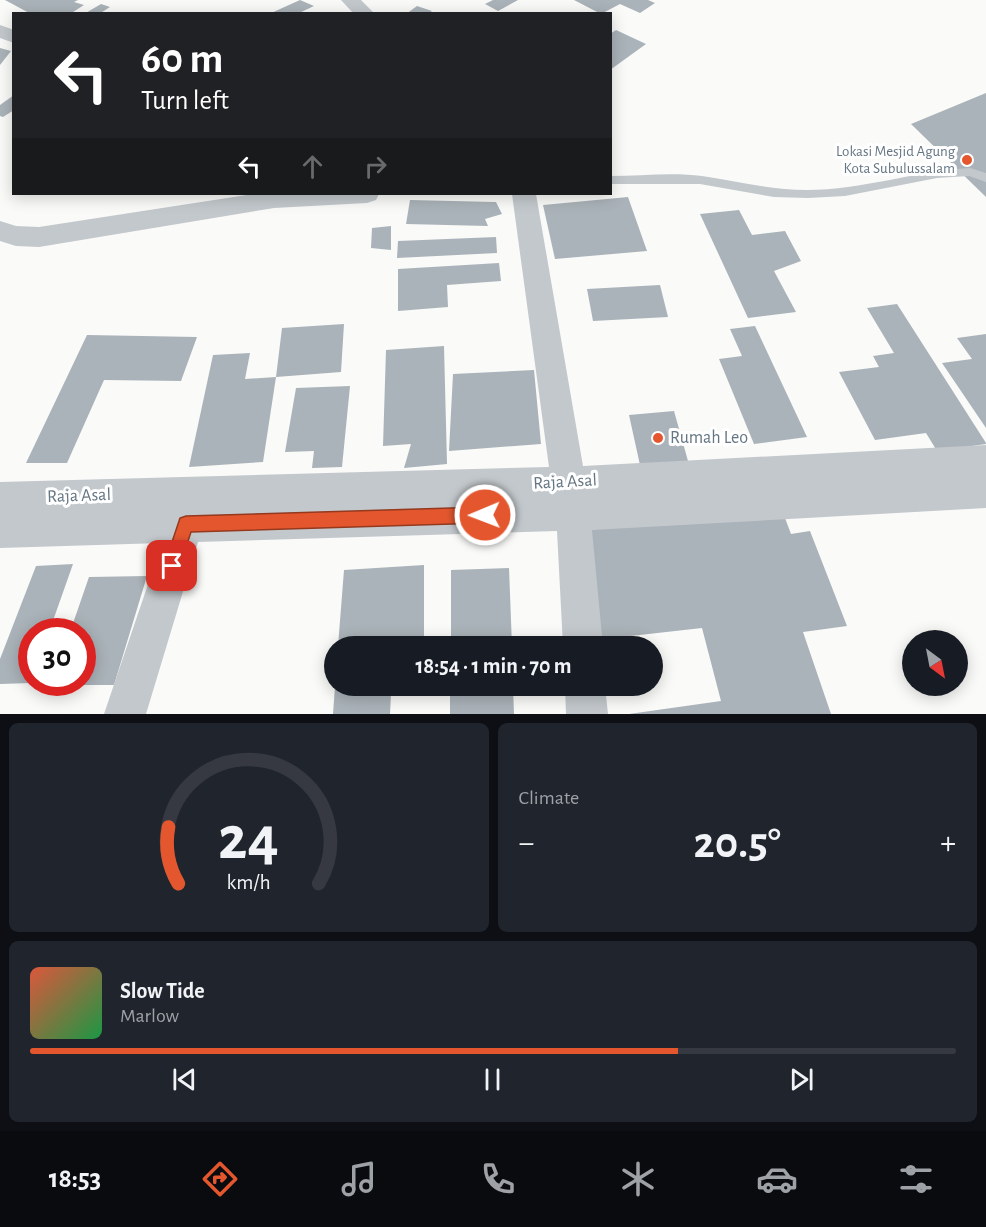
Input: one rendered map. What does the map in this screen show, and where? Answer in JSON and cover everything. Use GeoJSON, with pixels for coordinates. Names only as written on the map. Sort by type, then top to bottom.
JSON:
{"type":"FeatureCollection","features":[{"type":"Feature","properties":{"kind":"street"},"geometry":{"type":"LineString","coordinates":[[350,0],[364,12]]}},
{"type":"Feature","properties":{"kind":"street"},"geometry":{"type":"LineString","coordinates":[[0,231],[16,236],[39,237],[262,201],[352,195]]}},
{"type":"Feature","properties":{"kind":"street"},"geometry":{"type":"LineString","coordinates":[[524,195],[571,498],[582,636]]}},
{"type":"Feature","properties":{"kind":"street","name":"Raja Asal"},"geometry":{"type":"LineString","coordinates":[[0,530],[186,524],[571,498],[986,460]]}},
{"type":"Feature","properties":{"kind":"street","name":"Raja Asal"},"geometry":{"type":"LineString","coordinates":[[0,499],[571,498],[986,491]]}},
{"type":"Feature","properties":{"kind":"street"},"geometry":{"type":"LineString","coordinates":[[125,714],[186,524]]}},
{"type":"Feature","properties":{"kind":"street"},"geometry":{"type":"LineString","coordinates":[[586,696],[587,714]]}},
{"type":"Feature","properties":{"kind":"lane"},"geometry":{"type":"LineString","coordinates":[[612,180],[700,180],[774,193],[808,195],[845,192],[937,174],[970,172],[986,178]]}},
{"type":"Feature","properties":{"kind":"building"},"geometry":{"type":"Polygon","coordinates":[[[5,0],[78,0],[74,2],[84,5],[73,12],[27,12],[5,0]]]}},
{"type":"Feature","properties":{"kind":"building"},"geometry":{"type":"Polygon","coordinates":[[[300,0],[314,6],[301,12],[273,12],[300,0]]]}},
{"type":"Feature","properties":{"kind":"building"},"geometry":{"type":"Polygon","coordinates":[[[493,0],[518,0],[498,11],[485,4],[493,0]]]}},
{"type":"Feature","properties":{"kind":"building"},"geometry":{"type":"Polygon","coordinates":[[[574,0],[648,0],[655,3],[640,13],[620,4],[605,12],[597,12],[574,0]]]}},
{"type":"Feature","properties":{"kind":"building"},"geometry":{"type":"Polygon","coordinates":[[[101,4],[110,7],[102,12],[87,12],[101,4]]]}},
{"type":"Feature","properties":{"kind":"building"},"geometry":{"type":"Polygon","coordinates":[[[417,6],[432,11],[431,12],[409,12],[417,6]]]}},
{"type":"Feature","properties":{"kind":"building"},"geometry":{"type":"Polygon","coordinates":[[[616,30],[646,44],[612,69],[612,33],[616,30]]]}},
{"type":"Feature","properties":{"kind":"building"},"geometry":{"type":"Polygon","coordinates":[[[0,48],[11,51],[0,65],[0,48]]]}},
{"type":"Feature","properties":{"kind":"building","name":"Lokasi Mesjid Agung Kota Subulussalam"},"geometry":{"type":"Polygon","coordinates":[[[986,93],[986,197],[911,124],[986,93]]]}},
{"type":"Feature","properties":{"kind":"building"},"geometry":{"type":"Polygon","coordinates":[[[12,96],[12,111],[3,117],[0,116],[0,105],[12,96]]]}},
{"type":"Feature","properties":{"kind":"building"},"geometry":{"type":"Polygon","coordinates":[[[628,197],[647,251],[555,259],[543,205],[628,197]]]}},
{"type":"Feature","properties":{"kind":"building"},"geometry":{"type":"Polygon","coordinates":[[[410,200],[496,202],[502,214],[485,219],[488,226],[406,224],[410,200]]]}},
{"type":"Feature","properties":{"kind":"building"},"geometry":{"type":"Polygon","coordinates":[[[739,210],[752,235],[785,231],[801,261],[774,271],[796,312],[748,318],[700,214],[739,210]]]}},
{"type":"Feature","properties":{"kind":"building"},"geometry":{"type":"Polygon","coordinates":[[[391,226],[391,250],[371,248],[372,228],[391,226]]]}},
{"type":"Feature","properties":{"kind":"building"},"geometry":{"type":"Polygon","coordinates":[[[496,237],[497,253],[397,258],[398,241],[496,237]]]}},
{"type":"Feature","properties":{"kind":"building"},"geometry":{"type":"Polygon","coordinates":[[[499,263],[501,281],[447,285],[448,307],[398,311],[398,269],[499,263]]]}},
{"type":"Feature","properties":{"kind":"building"},"geometry":{"type":"Polygon","coordinates":[[[660,285],[668,317],[593,321],[587,289],[660,285]]]}},
{"type":"Feature","properties":{"kind":"building"},"geometry":{"type":"Polygon","coordinates":[[[897,304],[986,444],[937,451],[926,433],[875,440],[839,372],[879,367],[873,356],[894,353],[867,308],[897,304]]]}},
{"type":"Feature","properties":{"kind":"building"},"geometry":{"type":"Polygon","coordinates":[[[344,324],[341,372],[276,377],[282,328],[344,324]]]}},
{"type":"Feature","properties":{"kind":"building"},"geometry":{"type":"Polygon","coordinates":[[[755,326],[807,437],[754,444],[719,359],[742,356],[730,329],[755,326]]]}},
{"type":"Feature","properties":{"kind":"building"},"geometry":{"type":"Polygon","coordinates":[[[986,334],[986,428],[942,363],[972,359],[957,338],[986,334]]]}},
{"type":"Feature","properties":{"kind":"building"},"geometry":{"type":"Polygon","coordinates":[[[87,335],[197,337],[181,381],[104,380],[67,463],[26,463],[87,335]]]}},
{"type":"Feature","properties":{"kind":"building"},"geometry":{"type":"Polygon","coordinates":[[[444,346],[447,464],[404,468],[411,444],[383,446],[386,350],[444,346]]]}},
{"type":"Feature","properties":{"kind":"building"},"geometry":{"type":"Polygon","coordinates":[[[250,353],[245,379],[276,377],[263,462],[189,467],[213,355],[250,353]]]}},
{"type":"Feature","properties":{"kind":"building"},"geometry":{"type":"Polygon","coordinates":[[[534,370],[541,444],[449,451],[453,374],[534,370]]]}},
{"type":"Feature","properties":{"kind":"building"},"geometry":{"type":"Polygon","coordinates":[[[350,386],[342,467],[312,468],[314,451],[285,452],[296,388],[350,386]]]}},
{"type":"Feature","properties":{"kind":"building","name":"Rumah Leo"},"geometry":{"type":"Polygon","coordinates":[[[674,411],[688,461],[640,465],[629,415],[674,411]]]}},
{"type":"Feature","properties":{"kind":"building"},"geometry":{"type":"Polygon","coordinates":[[[782,510],[791,534],[810,531],[847,626],[803,632],[831,714],[629,714],[721,701],[702,628],[631,636],[585,636],[568,532],[782,510]]]}},
{"type":"Feature","properties":{"kind":"building"},"geometry":{"type":"Polygon","coordinates":[[[73,564],[54,618],[18,618],[18,683],[0,684],[0,659],[36,566],[73,564]]]}},
{"type":"Feature","properties":{"kind":"building"},"geometry":{"type":"Polygon","coordinates":[[[424,565],[424,636],[339,636],[344,570],[424,565]]]}},
{"type":"Feature","properties":{"kind":"building"},"geometry":{"type":"Polygon","coordinates":[[[509,568],[512,636],[451,636],[451,570],[509,568]]]}},
{"type":"Feature","properties":{"kind":"building"},"geometry":{"type":"Polygon","coordinates":[[[147,576],[114,685],[96,685],[96,618],[75,618],[89,577],[147,576]]]}},
{"type":"Feature","properties":{"kind":"building"},"geometry":{"type":"Polygon","coordinates":[[[334,696],[391,696],[390,714],[333,714],[334,696]]]}},
{"type":"Feature","properties":{"kind":"building"},"geometry":{"type":"Polygon","coordinates":[[[450,696],[513,696],[514,714],[450,714],[450,696]]]}},
{"type":"Feature","properties":{"kind":"place","name":"Lokasi Mesjid Agung Kota Subulussalam"},"geometry":{"type":"Point","coordinates":[967,160]}},
{"type":"Feature","properties":{"kind":"place","name":"Rumah Leo"},"geometry":{"type":"Point","coordinates":[658,438]}},
{"type":"Feature","properties":{"kind":"route"},"geometry":{"type":"LineString","coordinates":[[172,566],[186,524],[485,515]]}}]}
